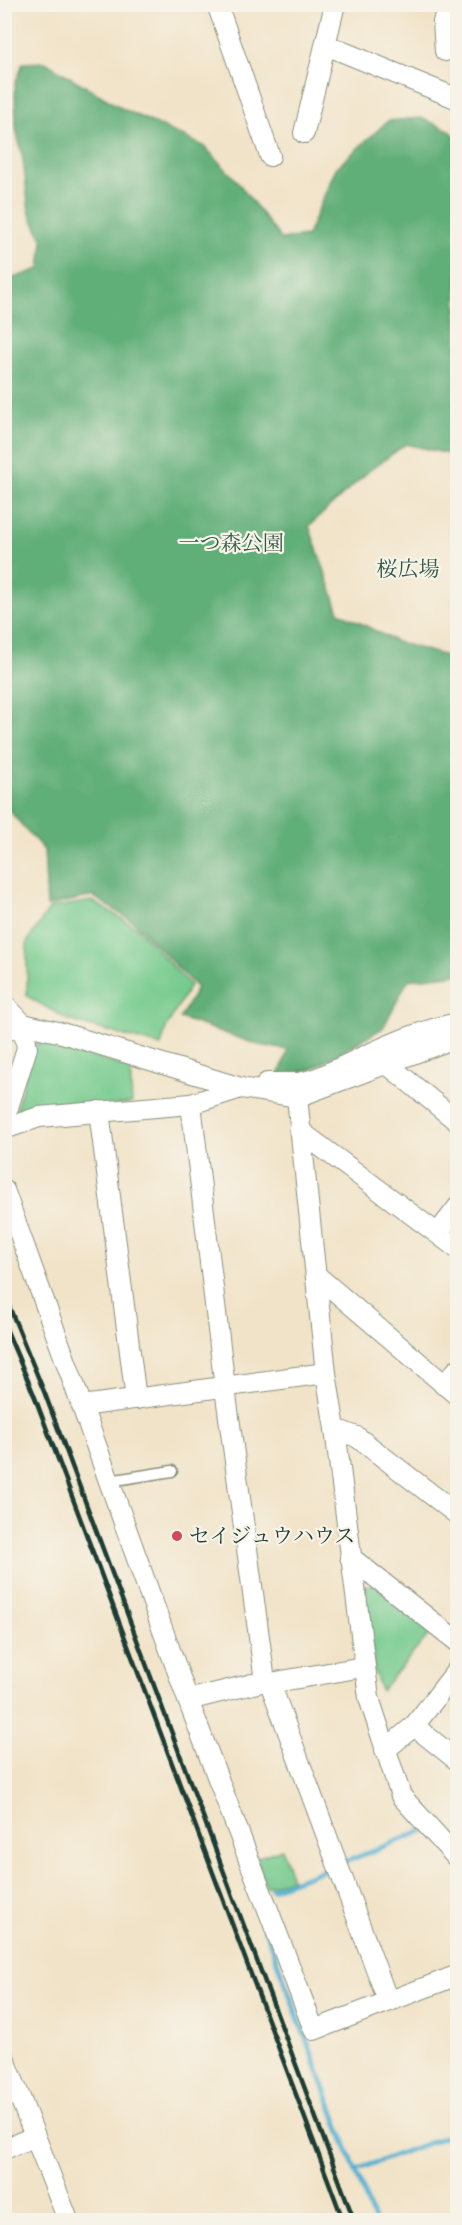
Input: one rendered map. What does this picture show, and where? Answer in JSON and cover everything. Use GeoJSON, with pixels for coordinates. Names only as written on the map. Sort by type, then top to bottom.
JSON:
{"type":"FeatureCollection","features":[{"type":"Feature","properties":{"kind":"street"},"geometry":{"type":"LineString","coordinates":[[217,4],[270,156]]}},
{"type":"Feature","properties":{"kind":"street"},"geometry":{"type":"LineString","coordinates":[[304,133],[334,4]]}},
{"type":"Feature","properties":{"kind":"street"},"geometry":{"type":"LineString","coordinates":[[448,4],[443,22],[444,51],[458,48]]}},
{"type":"Feature","properties":{"kind":"street"},"geometry":{"type":"LineString","coordinates":[[326,45],[458,99]]}},
{"type":"Feature","properties":{"kind":"street"},"geometry":{"type":"LineString","coordinates":[[4,1004],[14,1028],[27,1048],[4,1120]]}},
{"type":"Feature","properties":{"kind":"street"},"geometry":{"type":"LineString","coordinates":[[182,1070],[224,1074],[268,1083],[299,1083],[315,1079],[439,1026],[458,1023]]}},
{"type":"Feature","properties":{"kind":"street"},"geometry":{"type":"LineString","coordinates":[[14,1028],[62,1033],[241,1088],[297,1097],[450,1040],[458,1040]]}},
{"type":"Feature","properties":{"kind":"street"},"geometry":{"type":"LineString","coordinates":[[387,1064],[458,1122]]}},
{"type":"Feature","properties":{"kind":"street"},"geometry":{"type":"LineString","coordinates":[[4,1129],[39,1117],[191,1104],[241,1088]]}},
{"type":"Feature","properties":{"kind":"street"},"geometry":{"type":"LineString","coordinates":[[297,1097],[326,1373],[335,1429],[363,1667],[369,1698],[401,1796],[458,1859]]}},
{"type":"Feature","properties":{"kind":"street"},"geometry":{"type":"LineString","coordinates":[[191,1104],[225,1388],[267,1682],[388,2001]]}},
{"type":"Feature","properties":{"kind":"street"},"geometry":{"type":"LineString","coordinates":[[99,1111],[136,1399]]}},
{"type":"Feature","properties":{"kind":"street"},"geometry":{"type":"LineString","coordinates":[[300,1131],[458,1249]]}},
{"type":"Feature","properties":{"kind":"street"},"geometry":{"type":"LineString","coordinates":[[4,1190],[188,1700],[314,2030],[458,1976]]}},
{"type":"Feature","properties":{"kind":"street"},"geometry":{"type":"LineString","coordinates":[[438,1233],[458,1207]]}},
{"type":"Feature","properties":{"kind":"street"},"geometry":{"type":"LineString","coordinates":[[316,1275],[451,1390],[458,1369]]}},
{"type":"Feature","properties":{"kind":"street"},"geometry":{"type":"LineString","coordinates":[[82,1406],[326,1373]]}},
{"type":"Feature","properties":{"kind":"street"},"geometry":{"type":"LineString","coordinates":[[335,1429],[357,1437],[458,1515]]}},
{"type":"Feature","properties":{"kind":"street"},"geometry":{"type":"LineString","coordinates":[[350,1557],[458,1642]]}},
{"type":"Feature","properties":{"kind":"street"},"geometry":{"type":"LineString","coordinates":[[188,1700],[267,1682],[363,1667]]}},
{"type":"Feature","properties":{"kind":"street"},"geometry":{"type":"LineString","coordinates":[[385,1750],[414,1726],[458,1669]]}},
{"type":"Feature","properties":{"kind":"street"},"geometry":{"type":"LineString","coordinates":[[414,1726],[458,1761]]}},
{"type":"Feature","properties":{"kind":"street"},"geometry":{"type":"LineString","coordinates":[[4,2057],[68,2220]]}},
{"type":"Feature","properties":{"kind":"street"},"geometry":{"type":"LineString","coordinates":[[4,2149],[34,2137]]}},
{"type":"Feature","properties":{"kind":"lane"},"geometry":{"type":"LineString","coordinates":[[109,1481],[172,1471]]}},
{"type":"Feature","properties":{"kind":"green space","name":"一つ森公園"},"geometry":{"type":"Polygon","coordinates":[[[45,62],[123,109],[204,146],[236,180],[281,239],[307,236],[336,168],[388,121],[421,118],[449,130],[457,138],[457,456],[406,444],[369,471],[309,526],[339,612],[397,642],[457,659],[457,974],[408,980],[383,1028],[311,1070],[279,1075],[288,1050],[259,1045],[180,1018],[197,988],[135,923],[93,896],[47,906],[44,850],[5,806],[4,281],[40,269],[43,240],[29,212],[23,160],[16,128],[15,84],[23,63],[45,62]]]}},
{"type":"Feature","properties":{"kind":"green space"},"geometry":{"type":"Polygon","coordinates":[[[92,901],[136,927],[190,985],[166,1028],[161,1046],[68,1020],[27,996],[27,942],[50,908],[92,901]]]}},
{"type":"Feature","properties":{"kind":"green space"},"geometry":{"type":"Polygon","coordinates":[[[39,1042],[130,1068],[132,1103],[15,1113],[34,1046],[39,1042]]]}},
{"type":"Feature","properties":{"kind":"green space"},"geometry":{"type":"Polygon","coordinates":[[[376,1585],[431,1632],[381,1691],[374,1671],[364,1586],[376,1585]]]}},
{"type":"Feature","properties":{"kind":"green space"},"geometry":{"type":"Polygon","coordinates":[[[282,1849],[292,1879],[266,1887],[256,1858],[282,1849]]]}},
{"type":"Feature","properties":{"kind":"waterway"},"geometry":{"type":"LineString","coordinates":[[345,1862],[425,1830]]}},
{"type":"Feature","properties":{"kind":"waterway"},"geometry":{"type":"LineString","coordinates":[[272,1889],[327,1869]]}},
{"type":"Feature","properties":{"kind":"waterway"},"geometry":{"type":"LineString","coordinates":[[252,1895],[374,2220]]}},
{"type":"Feature","properties":{"kind":"waterway"},"geometry":{"type":"LineString","coordinates":[[356,2170],[458,2132]]}},
{"type":"Feature","properties":{"kind":"railway"},"geometry":{"type":"LineString","coordinates":[[4,1294],[45,1394],[354,2220]]}},
{"type":"Feature","properties":{"kind":"railway"},"geometry":{"type":"LineString","coordinates":[[4,1324],[34,1395],[343,2220]]}},
{"type":"Feature","properties":{"kind":"place","name":"セイジュウハウス"},"geometry":{"type":"Point","coordinates":[177,1536]}},
{"type":"Feature","properties":{"kind":"park label","name":"桜広場"},"geometry":{"type":"Point","coordinates":[408,569]}}]}
